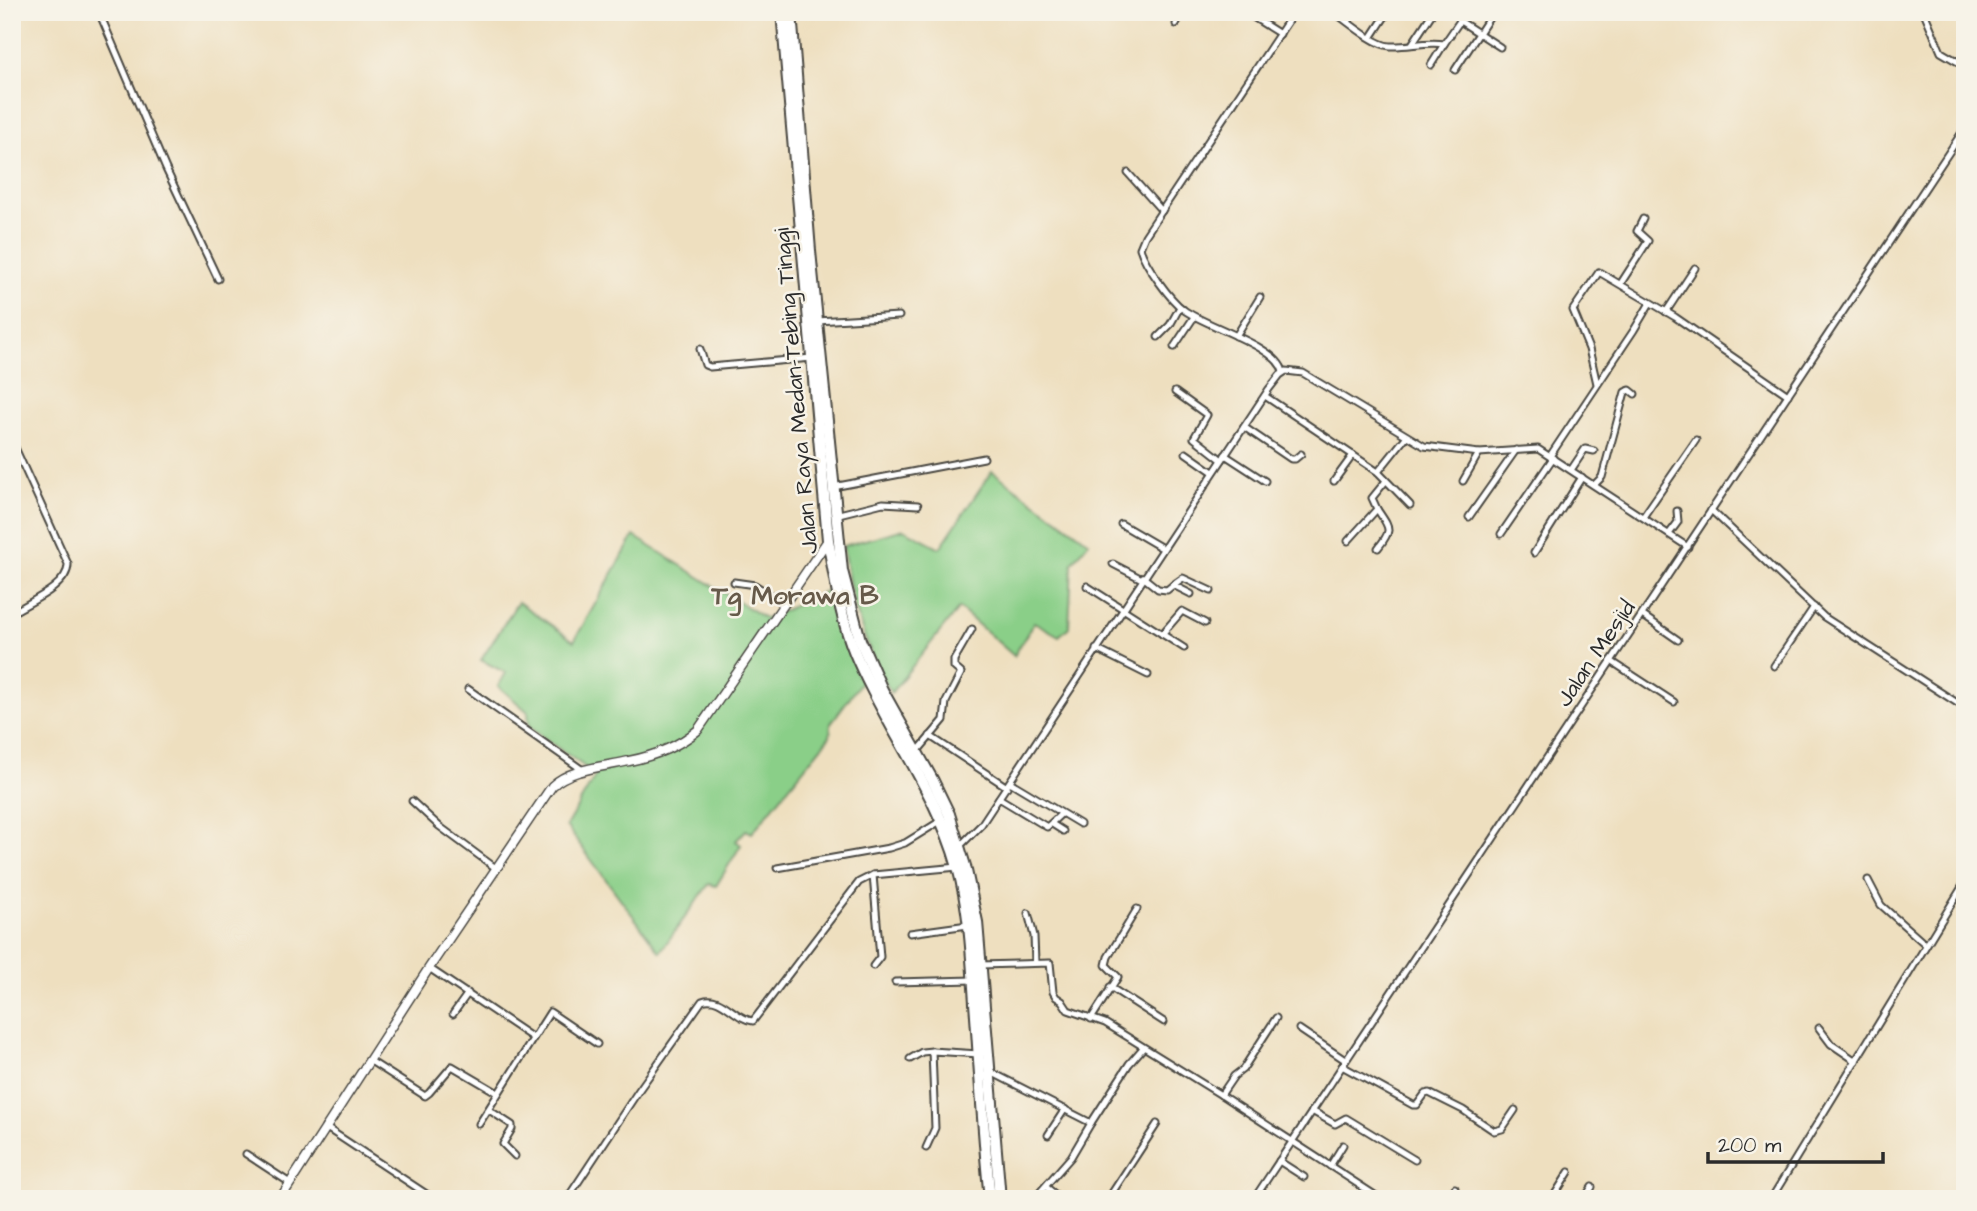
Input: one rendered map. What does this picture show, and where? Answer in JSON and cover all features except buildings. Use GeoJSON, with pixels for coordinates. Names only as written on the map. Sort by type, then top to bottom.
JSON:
{"type":"FeatureCollection","features":[{"type":"Feature","properties":{"kind":"highway","name":"Jalan Raya Medan-Tebing Tinggi"},"geometry":{"type":"LineString","coordinates":[[782,12],[828,540],[842,610],[854,651],[877,700],[921,776],[942,820],[961,867],[977,922],[989,1071],[993,1173],[990,1199]]}},
{"type":"Feature","properties":{"kind":"highway","name":"Jalan Raya Medan-Tebing Tinggi"},"geometry":{"type":"LineString","coordinates":[[791,12],[817,321],[842,571],[860,640],[882,690],[949,814],[960,846],[979,1054],[993,1173],[1000,1199]]}},
{"type":"Feature","properties":{"kind":"street"},"geometry":{"type":"LineString","coordinates":[[1176,24],[1182,12]]}},
{"type":"Feature","properties":{"kind":"street"},"geometry":{"type":"LineString","coordinates":[[1245,12],[1280,34]]}},
{"type":"Feature","properties":{"kind":"street"},"geometry":{"type":"LineString","coordinates":[[1283,372],[1277,359],[1194,317],[1180,307],[1156,276],[1140,248],[1142,241],[1294,12]]}},
{"type":"Feature","properties":{"kind":"street"},"geometry":{"type":"LineString","coordinates":[[1334,12],[1371,38],[1389,46],[1444,44]]}},
{"type":"Feature","properties":{"kind":"street"},"geometry":{"type":"LineString","coordinates":[[1348,22],[1354,12]]}},
{"type":"Feature","properties":{"kind":"street"},"geometry":{"type":"LineString","coordinates":[[1371,38],[1388,12]]}},
{"type":"Feature","properties":{"kind":"street"},"geometry":{"type":"LineString","coordinates":[[1412,44],[1433,12]]}},
{"type":"Feature","properties":{"kind":"street"},"geometry":{"type":"LineString","coordinates":[[1431,65],[1466,12]]}},
{"type":"Feature","properties":{"kind":"street"},"geometry":{"type":"LineString","coordinates":[[1455,70],[1491,15],[1480,12]]}},
{"type":"Feature","properties":{"kind":"street"},"geometry":{"type":"LineString","coordinates":[[1924,12],[1941,52],[1965,66]]}},
{"type":"Feature","properties":{"kind":"street"},"geometry":{"type":"LineString","coordinates":[[100,13],[166,169],[218,279]]}},
{"type":"Feature","properties":{"kind":"street"},"geometry":{"type":"LineString","coordinates":[[1460,21],[1500,47]]}},
{"type":"Feature","properties":{"kind":"street","name":"Jalan Mesjid"},"geometry":{"type":"LineString","coordinates":[[1254,1199],[1965,128]]}},
{"type":"Feature","properties":{"kind":"street"},"geometry":{"type":"LineString","coordinates":[[1128,173],[1162,211]]}},
{"type":"Feature","properties":{"kind":"street"},"geometry":{"type":"LineString","coordinates":[[1621,284],[1649,240],[1637,231],[1643,219]]}},
{"type":"Feature","properties":{"kind":"street"},"geometry":{"type":"LineString","coordinates":[[1666,312],[1695,268]]}},
{"type":"Feature","properties":{"kind":"street"},"geometry":{"type":"LineString","coordinates":[[1597,384],[1589,349],[1573,310],[1599,272],[1666,312],[1787,395]]}},
{"type":"Feature","properties":{"kind":"street"},"geometry":{"type":"LineString","coordinates":[[1236,336],[1260,297]]}},
{"type":"Feature","properties":{"kind":"street"},"geometry":{"type":"LineString","coordinates":[[1502,534],[1650,303]]}},
{"type":"Feature","properties":{"kind":"street"},"geometry":{"type":"LineString","coordinates":[[1158,337],[1170,325],[1180,307]]}},
{"type":"Feature","properties":{"kind":"street"},"geometry":{"type":"LineString","coordinates":[[817,321],[899,316]]}},
{"type":"Feature","properties":{"kind":"street"},"geometry":{"type":"LineString","coordinates":[[1174,347],[1194,317]]}},
{"type":"Feature","properties":{"kind":"street"},"geometry":{"type":"LineString","coordinates":[[700,349],[705,365],[710,367],[812,358]]}},
{"type":"Feature","properties":{"kind":"street"},"geometry":{"type":"LineString","coordinates":[[960,846],[975,833],[999,798],[1162,548],[1283,372],[1292,370],[1303,373],[1424,446],[1479,453],[1538,449],[1688,547]]}},
{"type":"Feature","properties":{"kind":"street"},"geometry":{"type":"LineString","coordinates":[[1594,485],[1602,477],[1625,392],[1630,390],[1635,394]]}},
{"type":"Feature","properties":{"kind":"street"},"geometry":{"type":"LineString","coordinates":[[1175,391],[1206,415],[1194,438],[1265,481]]}},
{"type":"Feature","properties":{"kind":"street"},"geometry":{"type":"LineString","coordinates":[[1265,396],[1378,472],[1410,505]]}},
{"type":"Feature","properties":{"kind":"street"},"geometry":{"type":"LineString","coordinates":[[1244,427],[1291,459],[1301,454]]}},
{"type":"Feature","properties":{"kind":"street"},"geometry":{"type":"LineString","coordinates":[[1378,472],[1406,437]]}},
{"type":"Feature","properties":{"kind":"street"},"geometry":{"type":"LineString","coordinates":[[1643,517],[1696,440]]}},
{"type":"Feature","properties":{"kind":"street"},"geometry":{"type":"LineString","coordinates":[[12,441],[68,564],[67,574],[60,583],[12,613]]}},
{"type":"Feature","properties":{"kind":"street"},"geometry":{"type":"LineString","coordinates":[[1571,470],[1585,449],[1594,451]]}},
{"type":"Feature","properties":{"kind":"street"},"geometry":{"type":"LineString","coordinates":[[1469,517],[1516,450]]}},
{"type":"Feature","properties":{"kind":"street"},"geometry":{"type":"LineString","coordinates":[[1186,453],[1213,472]]}},
{"type":"Feature","properties":{"kind":"street"},"geometry":{"type":"LineString","coordinates":[[1463,481],[1479,453]]}},
{"type":"Feature","properties":{"kind":"street"},"geometry":{"type":"LineString","coordinates":[[1334,481],[1353,455]]}},
{"type":"Feature","properties":{"kind":"street"},"geometry":{"type":"LineString","coordinates":[[833,487],[984,458]]}},
{"type":"Feature","properties":{"kind":"street"},"geometry":{"type":"LineString","coordinates":[[1534,552],[1582,477]]}},
{"type":"Feature","properties":{"kind":"street"},"geometry":{"type":"LineString","coordinates":[[1378,548],[1390,531],[1372,498],[1385,482]]}},
{"type":"Feature","properties":{"kind":"street"},"geometry":{"type":"LineString","coordinates":[[835,514],[883,503],[918,505]]}},
{"type":"Feature","properties":{"kind":"street"},"geometry":{"type":"LineString","coordinates":[[1348,541],[1377,509]]}},
{"type":"Feature","properties":{"kind":"street"},"geometry":{"type":"LineString","coordinates":[[1712,510],[1824,617],[1965,708]]}},
{"type":"Feature","properties":{"kind":"street"},"geometry":{"type":"LineString","coordinates":[[1669,534],[1678,522],[1677,511]]}},
{"type":"Feature","properties":{"kind":"street"},"geometry":{"type":"LineString","coordinates":[[1121,524],[1162,548]]}},
{"type":"Feature","properties":{"kind":"street"},"geometry":{"type":"LineString","coordinates":[[280,1199],[429,968],[552,786],[584,771],[644,757],[678,743],[698,730],[828,540]]}},
{"type":"Feature","properties":{"kind":"street"},"geometry":{"type":"LineString","coordinates":[[1113,564],[1161,590],[1167,590],[1183,578],[1211,591]]}},
{"type":"Feature","properties":{"kind":"street"},"geometry":{"type":"LineString","coordinates":[[734,582],[754,585],[783,603]]}},
{"type":"Feature","properties":{"kind":"street"},"geometry":{"type":"LineString","coordinates":[[1173,585],[1191,594]]}},
{"type":"Feature","properties":{"kind":"street"},"geometry":{"type":"LineString","coordinates":[[1087,586],[1184,648]]}},
{"type":"Feature","properties":{"kind":"street"},"geometry":{"type":"LineString","coordinates":[[1774,666],[1814,607]]}},
{"type":"Feature","properties":{"kind":"street"},"geometry":{"type":"LineString","coordinates":[[1162,634],[1182,611],[1205,623]]}},
{"type":"Feature","properties":{"kind":"street"},"geometry":{"type":"LineString","coordinates":[[1642,615],[1678,640]]}},
{"type":"Feature","properties":{"kind":"street"},"geometry":{"type":"LineString","coordinates":[[917,752],[945,718],[946,702],[961,673],[954,667],[954,660],[972,629]]}},
{"type":"Feature","properties":{"kind":"street"},"geometry":{"type":"LineString","coordinates":[[1096,649],[1148,675]]}},
{"type":"Feature","properties":{"kind":"street"},"geometry":{"type":"LineString","coordinates":[[1611,661],[1674,702]]}},
{"type":"Feature","properties":{"kind":"street"},"geometry":{"type":"LineString","coordinates":[[468,689],[584,771]]}},
{"type":"Feature","properties":{"kind":"street"},"geometry":{"type":"LineString","coordinates":[[930,736],[1080,824]]}},
{"type":"Feature","properties":{"kind":"street"},"geometry":{"type":"LineString","coordinates":[[999,798],[1047,827],[1061,814]]}},
{"type":"Feature","properties":{"kind":"street"},"geometry":{"type":"LineString","coordinates":[[412,801],[439,826],[497,869]]}},
{"type":"Feature","properties":{"kind":"street"},"geometry":{"type":"LineString","coordinates":[[777,868],[902,844],[942,820]]}},
{"type":"Feature","properties":{"kind":"street"},"geometry":{"type":"LineString","coordinates":[[1052,824],[1063,831]]}},
{"type":"Feature","properties":{"kind":"street"},"geometry":{"type":"LineString","coordinates":[[567,1199],[696,1006],[711,999],[745,1020],[757,1018],[854,887],[865,878],[961,867]]}},
{"type":"Feature","properties":{"kind":"street"},"geometry":{"type":"LineString","coordinates":[[873,875],[880,957],[873,966]]}},
{"type":"Feature","properties":{"kind":"street"},"geometry":{"type":"LineString","coordinates":[[1868,880],[1881,905],[1926,945]]}},
{"type":"Feature","properties":{"kind":"street"},"geometry":{"type":"LineString","coordinates":[[1772,1199],[1965,882]]}},
{"type":"Feature","properties":{"kind":"street"},"geometry":{"type":"LineString","coordinates":[[1091,1019],[1118,976],[1106,965],[1106,961],[1138,909]]}},
{"type":"Feature","properties":{"kind":"street"},"geometry":{"type":"LineString","coordinates":[[1028,913],[1034,936],[1035,962]]}},
{"type":"Feature","properties":{"kind":"street"},"geometry":{"type":"LineString","coordinates":[[910,933],[968,925]]}},
{"type":"Feature","properties":{"kind":"street"},"geometry":{"type":"LineString","coordinates":[[980,965],[1050,963],[1053,992],[1066,1009],[1098,1020],[1221,1095],[1381,1199]]}},
{"type":"Feature","properties":{"kind":"street"},"geometry":{"type":"LineString","coordinates":[[429,968],[533,1038]]}},
{"type":"Feature","properties":{"kind":"street"},"geometry":{"type":"LineString","coordinates":[[895,982],[974,980]]}},
{"type":"Feature","properties":{"kind":"street"},"geometry":{"type":"LineString","coordinates":[[1110,987],[1164,1022]]}},
{"type":"Feature","properties":{"kind":"street"},"geometry":{"type":"LineString","coordinates":[[453,1014],[468,993]]}},
{"type":"Feature","properties":{"kind":"street"},"geometry":{"type":"LineString","coordinates":[[479,1124],[550,1012],[597,1044]]}},
{"type":"Feature","properties":{"kind":"street"},"geometry":{"type":"LineString","coordinates":[[1221,1095],[1234,1076],[1243,1069],[1276,1018]]}},
{"type":"Feature","properties":{"kind":"street"},"geometry":{"type":"LineString","coordinates":[[1819,1028],[1830,1044],[1856,1060]]}},
{"type":"Feature","properties":{"kind":"street"},"geometry":{"type":"LineString","coordinates":[[1298,1030],[1344,1063],[1413,1105],[1417,1105],[1425,1094],[1429,1093],[1494,1130],[1502,1129],[1515,1110]]}},
{"type":"Feature","properties":{"kind":"street"},"geometry":{"type":"LineString","coordinates":[[1034,1199],[1071,1157],[1129,1064],[1143,1048]]}},
{"type":"Feature","properties":{"kind":"street"},"geometry":{"type":"LineString","coordinates":[[910,1059],[922,1052],[932,1051],[979,1054]]}},
{"type":"Feature","properties":{"kind":"street"},"geometry":{"type":"LineString","coordinates":[[926,1148],[935,1128],[932,1051]]}},
{"type":"Feature","properties":{"kind":"street"},"geometry":{"type":"LineString","coordinates":[[369,1060],[425,1096],[452,1066],[498,1093]]}},
{"type":"Feature","properties":{"kind":"street"},"geometry":{"type":"LineString","coordinates":[[989,1071],[1091,1123]]}},
{"type":"Feature","properties":{"kind":"street"},"geometry":{"type":"LineString","coordinates":[[1048,1135],[1065,1109]]}},
{"type":"Feature","properties":{"kind":"street"},"geometry":{"type":"LineString","coordinates":[[489,1110],[513,1127],[503,1144],[515,1156]]}},
{"type":"Feature","properties":{"kind":"street"},"geometry":{"type":"LineString","coordinates":[[1312,1111],[1333,1123],[1346,1118],[1415,1160]]}},
{"type":"Feature","properties":{"kind":"street"},"geometry":{"type":"LineString","coordinates":[[1108,1199],[1157,1124]]}},
{"type":"Feature","properties":{"kind":"street"},"geometry":{"type":"LineString","coordinates":[[326,1127],[434,1199]]}},
{"type":"Feature","properties":{"kind":"street"},"geometry":{"type":"LineString","coordinates":[[1330,1166],[1343,1145]]}},
{"type":"Feature","properties":{"kind":"street"},"geometry":{"type":"LineString","coordinates":[[246,1154],[290,1183]]}},
{"type":"Feature","properties":{"kind":"street"},"geometry":{"type":"LineString","coordinates":[[1279,1161],[1304,1177]]}},
{"type":"Feature","properties":{"kind":"street"},"geometry":{"type":"LineString","coordinates":[[1552,1199],[1569,1172]]}},
{"type":"Feature","properties":{"kind":"street"},"geometry":{"type":"LineString","coordinates":[[1046,1187],[1061,1199]]}},
{"type":"Feature","properties":{"kind":"street"},"geometry":{"type":"LineString","coordinates":[[1584,1199],[1592,1187]]}},
{"type":"Feature","properties":{"kind":"street"},"geometry":{"type":"LineString","coordinates":[[1448,1199],[1455,1188]]}},
{"type":"Feature","properties":{"kind":"green space"},"geometry":{"type":"Polygon","coordinates":[[[992,471],[1089,542],[1072,563],[1069,627],[1059,636],[1034,622],[1014,656],[959,608],[891,693],[873,658],[860,622],[843,546],[904,529],[940,548],[992,471]]]}},
{"type":"Feature","properties":{"kind":"green space"},"geometry":{"type":"Polygon","coordinates":[[[634,536],[766,619],[832,588],[861,682],[831,723],[830,736],[752,833],[746,830],[736,841],[741,845],[716,886],[709,884],[660,952],[566,826],[596,775],[529,727],[528,712],[498,686],[506,673],[481,660],[518,602],[574,641],[634,536]]]}},
{"type":"Feature","properties":{"kind":"district","name":"Tg Morawa B"},"geometry":{"type":"Point","coordinates":[795,595]}}]}
